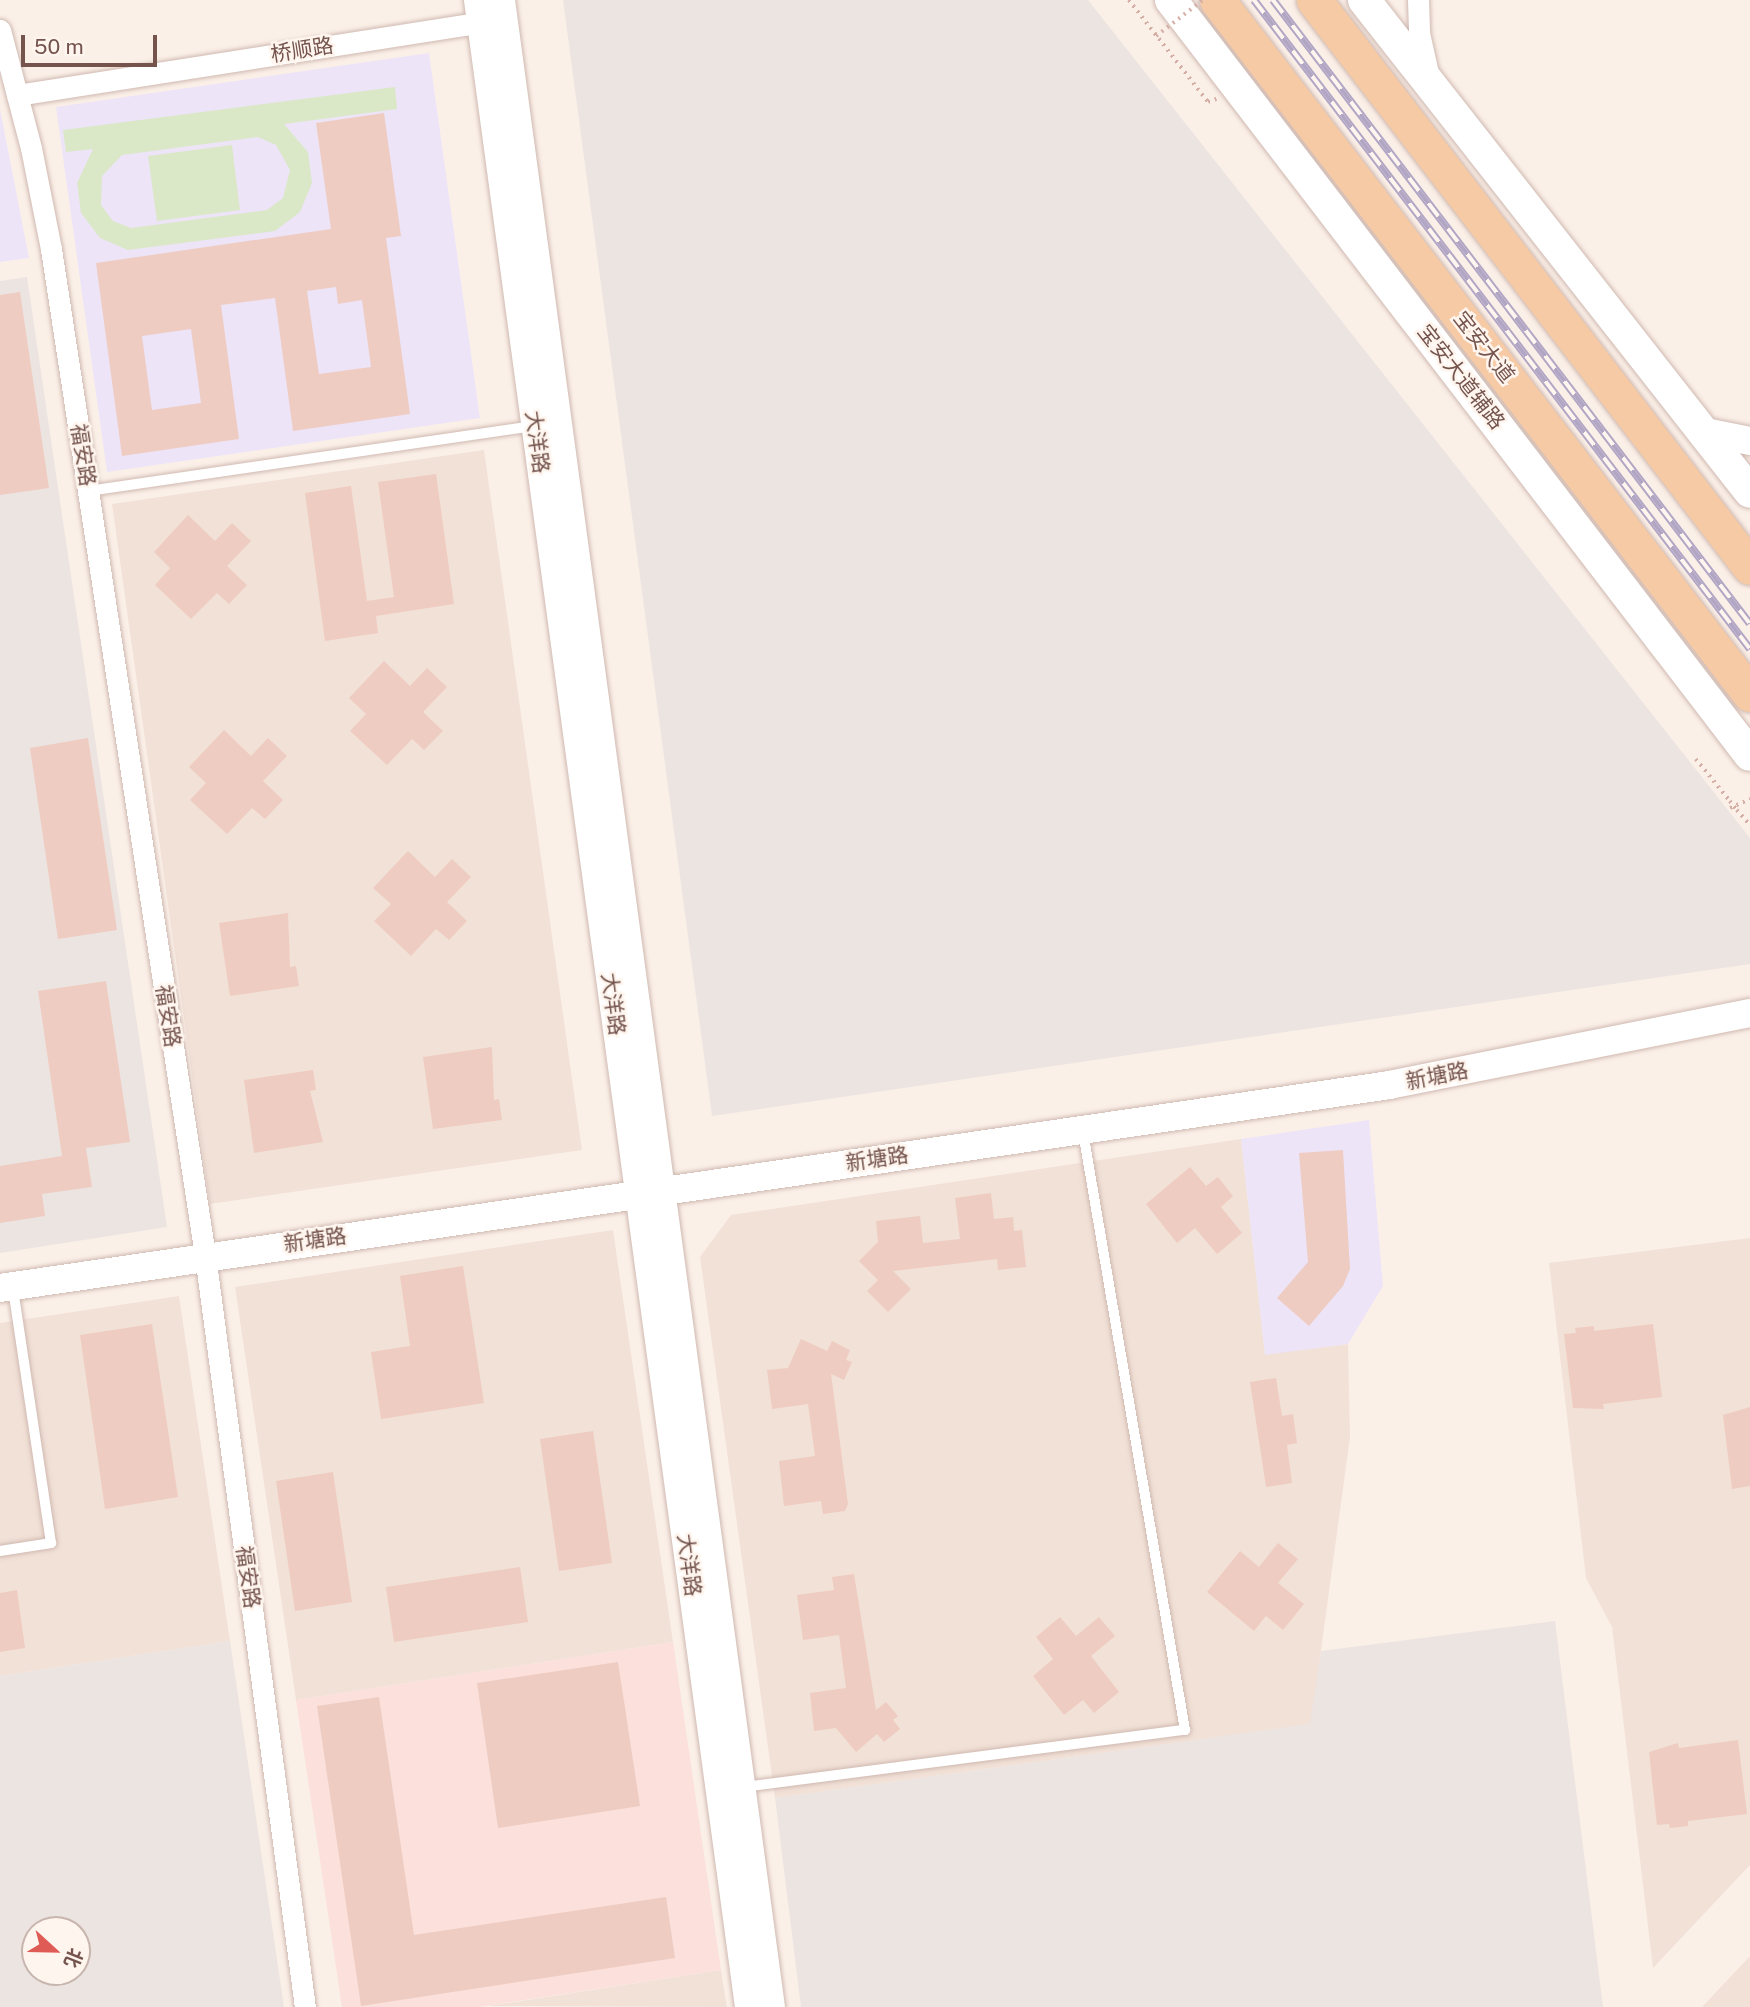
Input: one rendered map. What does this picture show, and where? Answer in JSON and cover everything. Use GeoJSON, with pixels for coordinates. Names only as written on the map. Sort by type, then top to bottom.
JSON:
{"type":"FeatureCollection","features":[{"type":"Feature","properties":{"kind":"main road","name":"宝安大道辅路"},"geometry":{"type":"LineString","coordinates":[[1171,0],[1750,755]]}},
{"type":"Feature","properties":{"kind":"main road","name":"宝安大道"},"geometry":{"type":"LineString","coordinates":[[1217,0],[1750,694]]}},
{"type":"Feature","properties":{"kind":"main road"},"geometry":{"type":"LineString","coordinates":[[1314,0],[1750,567]]}},
{"type":"Feature","properties":{"kind":"main road"},"geometry":{"type":"LineString","coordinates":[[1364,0],[1750,492]]}},
{"type":"Feature","properties":{"kind":"street"},"geometry":{"type":"LineString","coordinates":[[1418,0],[1419,33],[1433,88]]}},
{"type":"Feature","properties":{"kind":"street","name":"桥顺路"},"geometry":{"type":"LineString","coordinates":[[17,94],[491,10]]}},
{"type":"Feature","properties":{"kind":"street","name":"大洋路"},"geometry":{"type":"LineString","coordinates":[[491,10],[535,426],[741,1788],[771,2007]]}},
{"type":"Feature","properties":{"kind":"street","name":"大洋路"},"geometry":{"type":"LineString","coordinates":[[491,10],[650,1192],[748,2007]]}},
{"type":"Feature","properties":{"kind":"street","name":"福安路"},"geometry":{"type":"LineString","coordinates":[[0,30],[51,249],[205,1255],[305,2007]]}},
{"type":"Feature","properties":{"kind":"street"},"geometry":{"type":"LineString","coordinates":[[1704,432],[1750,441]]}},
{"type":"Feature","properties":{"kind":"street","name":"新塘路"},"geometry":{"type":"LineString","coordinates":[[6,1287],[205,1255],[1389,1085],[1750,1013]]}},
{"type":"Feature","properties":{"kind":"lane"},"geometry":{"type":"LineString","coordinates":[[88,491],[535,426]]}},
{"type":"Feature","properties":{"kind":"lane"},"geometry":{"type":"LineString","coordinates":[[741,1788],[1185,1730],[1082,1129]]}},
{"type":"Feature","properties":{"kind":"lane"},"geometry":{"type":"LineString","coordinates":[[0,1550],[51,1543],[6,1287]]}},
{"type":"Feature","properties":{"kind":"path"},"geometry":{"type":"LineString","coordinates":[[1129,0],[1208,102],[1216,99]]}},
{"type":"Feature","properties":{"kind":"path"},"geometry":{"type":"LineString","coordinates":[[1156,36],[1203,0]]}},
{"type":"Feature","properties":{"kind":"path"},"geometry":{"type":"LineString","coordinates":[[1696,759],[1750,825]]}},
{"type":"Feature","properties":{"kind":"path"},"geometry":{"type":"LineString","coordinates":[[1730,808],[1750,799]]}},
{"type":"Feature","properties":{"kind":"shaded area"},"geometry":{"type":"Polygon","coordinates":[[[563,0],[1088,0],[1750,838],[1750,964],[712,1116],[563,0]]]}},
{"type":"Feature","properties":{"kind":"shaded area"},"geometry":{"type":"Polygon","coordinates":[[[429,53],[480,418],[107,472],[56,107],[429,53]]]}},
{"type":"Feature","properties":{"kind":"shaded area"},"geometry":{"type":"Polygon","coordinates":[[[0,109],[29,258],[0,262],[0,109]]]}},
{"type":"Feature","properties":{"kind":"shaded area"},"geometry":{"type":"Polygon","coordinates":[[[27,277],[167,1227],[0,1253],[0,281],[27,277]]]}},
{"type":"Feature","properties":{"kind":"shaded area"},"geometry":{"type":"Polygon","coordinates":[[[484,450],[582,1150],[210,1204],[112,504],[484,450]]]}},
{"type":"Feature","properties":{"kind":"shaded area"},"geometry":{"type":"Polygon","coordinates":[[[1369,1120],[1383,1286],[1348,1344],[1265,1355],[1241,1139],[1369,1120]]]}},
{"type":"Feature","properties":{"kind":"shaded area"},"geometry":{"type":"Polygon","coordinates":[[[1241,1139],[1265,1354],[1348,1344],[1350,1437],[1311,1724],[775,1798],[700,1257],[731,1215],[1241,1139]]]}},
{"type":"Feature","properties":{"kind":"shaded area"},"geometry":{"type":"Polygon","coordinates":[[[613,1230],[673,1642],[296,1700],[235,1287],[613,1230]]]}},
{"type":"Feature","properties":{"kind":"shaded area"},"geometry":{"type":"Polygon","coordinates":[[[1750,1238],[1750,1865],[1653,1968],[1612,1627],[1586,1578],[1549,1263],[1750,1238]]]}},
{"type":"Feature","properties":{"kind":"shaded area"},"geometry":{"type":"Polygon","coordinates":[[[179,1296],[230,1641],[0,1676],[0,1323],[179,1296]]]}},
{"type":"Feature","properties":{"kind":"shaded area"},"geometry":{"type":"Polygon","coordinates":[[[1555,1621],[1603,2007],[801,2007],[775,1798],[1310,1724],[1321,1651],[1555,1621]]]}},
{"type":"Feature","properties":{"kind":"shaded area"},"geometry":{"type":"Polygon","coordinates":[[[230,1641],[284,2007],[0,2007],[0,1676],[230,1641]]]}},
{"type":"Feature","properties":{"kind":"shaded area"},"geometry":{"type":"Polygon","coordinates":[[[673,1642],[721,1970],[479,2007],[342,2007],[296,1700],[673,1642]]]}},
{"type":"Feature","properties":{"kind":"shaded area"},"geometry":{"type":"Polygon","coordinates":[[[1750,1956],[1750,2007],[1702,2007],[1750,1956]]]}},
{"type":"Feature","properties":{"kind":"shaded area"},"geometry":{"type":"Polygon","coordinates":[[[721,1970],[727,2007],[488,2006],[721,1970]]]}},
{"type":"Feature","properties":{"kind":"green space"},"geometry":{"type":"Polygon","coordinates":[[[395,87],[397,109],[284,124],[308,152],[312,183],[300,212],[275,231],[128,250],[100,238],[81,213],[77,183],[93,149],[66,152],[63,130],[395,87]],[[258,137],[122,155],[102,176],[101,205],[113,221],[131,228],[267,210],[283,198],[290,170],[276,145],[258,137]]]}},
{"type":"Feature","properties":{"kind":"green space"},"geometry":{"type":"Polygon","coordinates":[[[232,145],[240,210],[157,221],[148,156],[232,145]]]}},
{"type":"Feature","properties":{"kind":"building"},"geometry":{"type":"Polygon","coordinates":[[[384,113],[401,236],[386,238],[410,414],[293,431],[275,298],[221,305],[239,439],[122,456],[96,263],[331,229],[316,123],[384,113]],[[336,287],[307,291],[319,374],[371,367],[362,300],[338,304],[336,287]],[[191,329],[142,336],[152,410],[201,403],[191,329]]]}},
{"type":"Feature","properties":{"kind":"building"},"geometry":{"type":"Polygon","coordinates":[[[20,292],[49,488],[0,495],[0,295],[20,292]]]}},
{"type":"Feature","properties":{"kind":"building"},"geometry":{"type":"Polygon","coordinates":[[[436,474],[454,604],[376,616],[378,633],[325,641],[305,493],[351,486],[367,601],[394,597],[378,482],[436,474]]]}},
{"type":"Feature","properties":{"kind":"building"},"geometry":{"type":"Polygon","coordinates":[[[188,515],[215,541],[232,523],[251,541],[227,566],[247,585],[229,604],[217,593],[191,619],[155,585],[170,568],[154,552],[188,515]]]}},
{"type":"Feature","properties":{"kind":"building"},"geometry":{"type":"Polygon","coordinates":[[[384,661],[410,686],[427,668],[447,687],[423,712],[443,731],[424,750],[412,739],[387,765],[350,731],[366,714],[349,698],[384,661]]]}},
{"type":"Feature","properties":{"kind":"building"},"geometry":{"type":"Polygon","coordinates":[[[224,730],[251,756],[268,738],[287,756],[263,781],[283,800],[265,819],[252,808],[227,834],[190,800],[206,783],[189,767],[224,730]]]}},
{"type":"Feature","properties":{"kind":"building"},"geometry":{"type":"Polygon","coordinates":[[[88,738],[117,930],[58,939],[30,748],[88,738]]]}},
{"type":"Feature","properties":{"kind":"building"},"geometry":{"type":"Polygon","coordinates":[[[408,851],[435,877],[452,859],[471,877],[447,902],[467,921],[449,940],[436,929],[411,956],[374,921],[391,904],[373,888],[408,851]]]}},
{"type":"Feature","properties":{"kind":"building"},"geometry":{"type":"Polygon","coordinates":[[[288,913],[290,967],[296,966],[299,986],[230,996],[219,923],[288,913]]]}},
{"type":"Feature","properties":{"kind":"building"},"geometry":{"type":"Polygon","coordinates":[[[106,981],[130,1142],[86,1148],[92,1187],[42,1194],[45,1216],[0,1223],[0,1166],[62,1156],[38,991],[106,981]]]}},
{"type":"Feature","properties":{"kind":"building"},"geometry":{"type":"Polygon","coordinates":[[[492,1047],[494,1100],[499,1099],[502,1120],[433,1129],[423,1057],[492,1047]]]}},
{"type":"Feature","properties":{"kind":"building"},"geometry":{"type":"Polygon","coordinates":[[[313,1070],[316,1090],[310,1091],[323,1142],[254,1153],[244,1080],[313,1070]]]}},
{"type":"Feature","properties":{"kind":"building"},"geometry":{"type":"Polygon","coordinates":[[[1343,1150],[1350,1269],[1343,1286],[1309,1326],[1277,1298],[1308,1262],[1299,1153],[1343,1150]]]}},
{"type":"Feature","properties":{"kind":"building"},"geometry":{"type":"Polygon","coordinates":[[[1190,1167],[1206,1186],[1218,1177],[1233,1196],[1221,1207],[1242,1233],[1217,1254],[1195,1228],[1177,1243],[1146,1204],[1190,1167]]]}},
{"type":"Feature","properties":{"kind":"building"},"geometry":{"type":"Polygon","coordinates":[[[991,1193],[994,1219],[1013,1217],[1014,1231],[1022,1230],[1026,1267],[998,1270],[997,1259],[893,1271],[911,1289],[888,1312],[867,1291],[878,1280],[859,1261],[878,1242],[876,1221],[920,1216],[923,1243],[960,1239],[955,1198],[991,1193]]]}},
{"type":"Feature","properties":{"kind":"building"},"geometry":{"type":"Polygon","coordinates":[[[463,1266],[484,1403],[381,1419],[371,1352],[410,1346],[400,1276],[463,1266]]]}},
{"type":"Feature","properties":{"kind":"building"},"geometry":{"type":"Polygon","coordinates":[[[152,1324],[178,1497],[105,1509],[80,1335],[152,1324]]]}},
{"type":"Feature","properties":{"kind":"building"},"geometry":{"type":"Polygon","coordinates":[[[1653,1324],[1662,1397],[1603,1404],[1604,1409],[1573,1408],[1564,1334],[1576,1333],[1575,1328],[1594,1326],[1594,1331],[1653,1324]]]}},
{"type":"Feature","properties":{"kind":"building"},"geometry":{"type":"Polygon","coordinates":[[[801,1339],[827,1351],[832,1341],[850,1350],[846,1360],[852,1362],[844,1380],[831,1374],[848,1504],[845,1511],[823,1514],[821,1501],[784,1506],[779,1461],[815,1456],[808,1404],[772,1409],[767,1370],[788,1368],[801,1339]]]}},
{"type":"Feature","properties":{"kind":"building"},"geometry":{"type":"Polygon","coordinates":[[[1276,1378],[1282,1416],[1293,1414],[1297,1443],[1287,1445],[1292,1483],[1266,1487],[1250,1382],[1276,1378]]]}},
{"type":"Feature","properties":{"kind":"building"},"geometry":{"type":"Polygon","coordinates":[[[1750,1407],[1750,1486],[1732,1489],[1723,1415],[1750,1407]]]}},
{"type":"Feature","properties":{"kind":"building"},"geometry":{"type":"Polygon","coordinates":[[[593,1431],[612,1563],[559,1571],[540,1439],[593,1431]]]}},
{"type":"Feature","properties":{"kind":"building"},"geometry":{"type":"Polygon","coordinates":[[[333,1472],[352,1602],[295,1611],[276,1481],[333,1472]]]}},
{"type":"Feature","properties":{"kind":"building"},"geometry":{"type":"Polygon","coordinates":[[[1278,1543],[1298,1559],[1278,1583],[1304,1604],[1283,1630],[1266,1616],[1254,1631],[1207,1592],[1240,1551],[1259,1567],[1278,1543]]]}},
{"type":"Feature","properties":{"kind":"building"},"geometry":{"type":"Polygon","coordinates":[[[520,1567],[528,1622],[394,1642],[386,1587],[520,1567]]]}},
{"type":"Feature","properties":{"kind":"building"},"geometry":{"type":"Polygon","coordinates":[[[854,1574],[876,1710],[886,1702],[898,1716],[893,1720],[900,1729],[884,1742],[877,1734],[856,1752],[836,1728],[814,1731],[810,1693],[846,1688],[839,1635],[803,1640],[797,1595],[834,1590],[832,1577],[854,1574]]]}},
{"type":"Feature","properties":{"kind":"building"},"geometry":{"type":"Polygon","coordinates":[[[17,1590],[25,1648],[0,1652],[0,1593],[17,1590]]]}},
{"type":"Feature","properties":{"kind":"building"},"geometry":{"type":"Polygon","coordinates":[[[1060,1617],[1076,1636],[1099,1617],[1115,1636],[1091,1656],[1119,1692],[1094,1713],[1083,1700],[1064,1715],[1033,1676],[1053,1659],[1036,1637],[1060,1617]]]}},
{"type":"Feature","properties":{"kind":"building"},"geometry":{"type":"Polygon","coordinates":[[[618,1662],[640,1806],[498,1828],[477,1683],[618,1662]]]}},
{"type":"Feature","properties":{"kind":"building"},"geometry":{"type":"Polygon","coordinates":[[[379,1697],[414,1935],[666,1897],[675,1958],[361,2006],[317,1706],[379,1697]]]}},
{"type":"Feature","properties":{"kind":"building"},"geometry":{"type":"Polygon","coordinates":[[[1738,1740],[1747,1814],[1688,1821],[1688,1826],[1670,1828],[1669,1824],[1657,1825],[1649,1752],[1678,1743],[1679,1748],[1738,1740]]]}},
{"type":"Feature","properties":{"kind":"railway"},"geometry":{"type":"LineString","coordinates":[[1254,0],[1750,649]]}},
{"type":"Feature","properties":{"kind":"railway"},"geometry":{"type":"LineString","coordinates":[[1273,0],[1750,624]]}}]}
